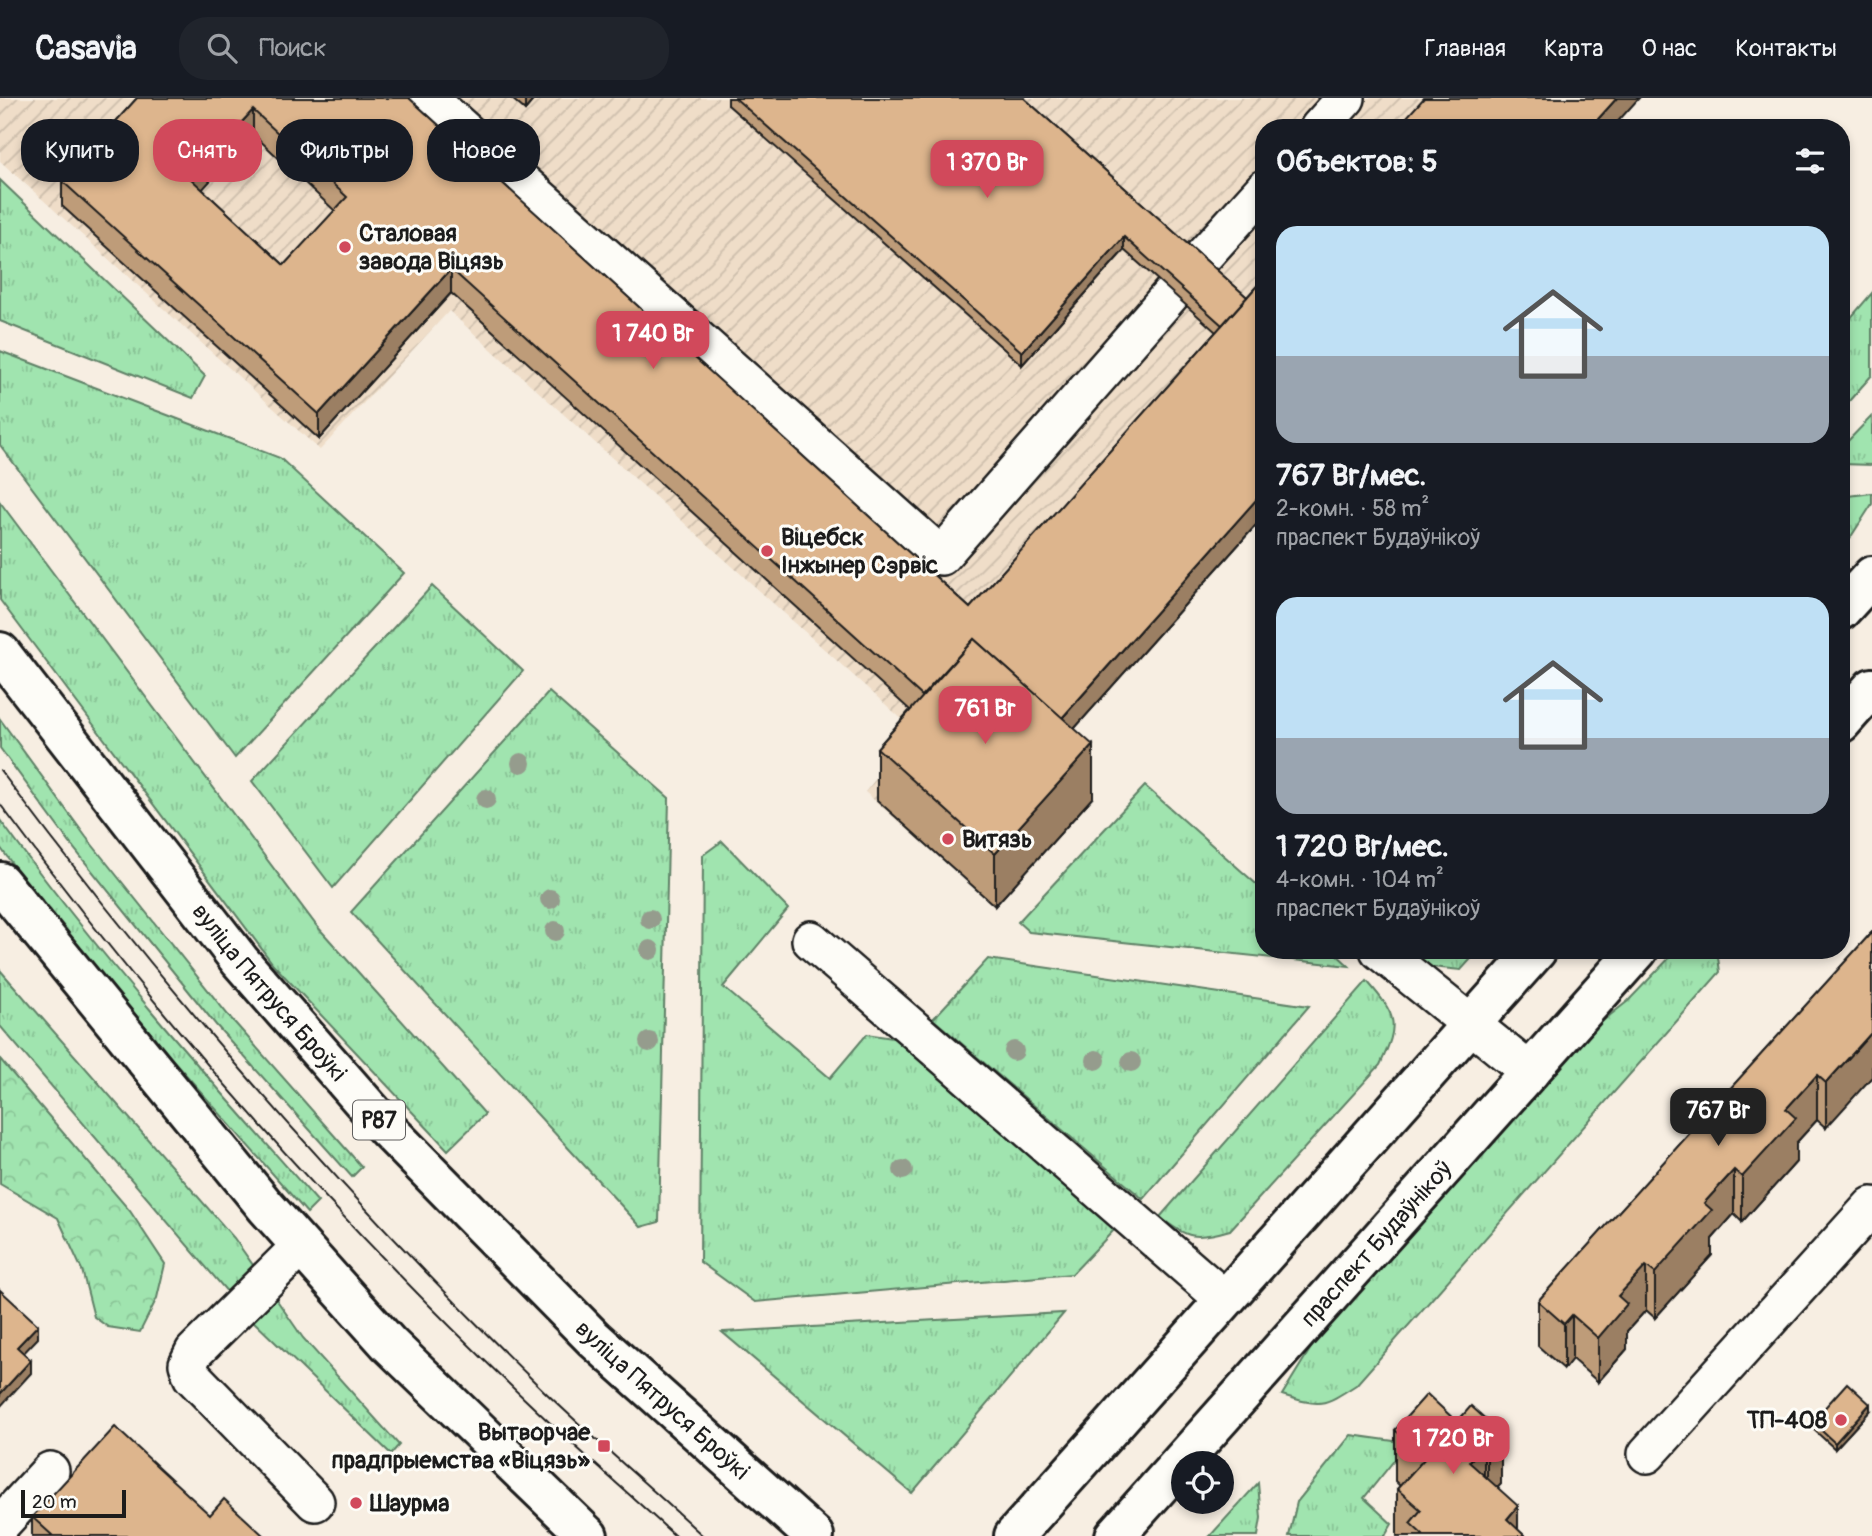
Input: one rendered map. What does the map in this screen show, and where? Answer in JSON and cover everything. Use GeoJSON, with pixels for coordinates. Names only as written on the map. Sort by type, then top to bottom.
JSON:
{"type":"FeatureCollection","features":[{"type":"Feature","properties":{"kind":"main road"},"geometry":{"type":"LineString","coordinates":[[1850,600],[1872,576]]}},
{"type":"Feature","properties":{"kind":"main road","name":"вуліца Пятруся Броўкі"},"geometry":{"type":"LineString","coordinates":[[0,652],[240,961],[387,1129],[594,1339],[814,1536]]}},
{"type":"Feature","properties":{"kind":"main road"},"geometry":{"type":"LineString","coordinates":[[1850,713],[1872,688]]}},
{"type":"Feature","properties":{"kind":"main road"},"geometry":{"type":"LineString","coordinates":[[0,882],[301,1246],[389,1344],[588,1536]]}},
{"type":"Feature","properties":{"kind":"main road"},"geometry":{"type":"LineString","coordinates":[[985,1536],[1026,1523],[1529,959]]}},
{"type":"Feature","properties":{"kind":"main road","name":"праспект Будаўнікоў"},"geometry":{"type":"LineString","coordinates":[[1115,1536],[1630,959]]}},
{"type":"Feature","properties":{"kind":"street"},"geometry":{"type":"LineString","coordinates":[[428,98],[941,556],[1172,293]]}},
{"type":"Feature","properties":{"kind":"street"},"geometry":{"type":"LineString","coordinates":[[1327,119],[1346,98]]}},
{"type":"Feature","properties":{"kind":"street"},"geometry":{"type":"LineString","coordinates":[[1196,264],[1255,199]]}},
{"type":"Feature","properties":{"kind":"street"},"geometry":{"type":"LineString","coordinates":[[811,940],[1224,1299]]}},
{"type":"Feature","properties":{"kind":"street"},"geometry":{"type":"LineString","coordinates":[[1390,959],[1530,1072]]}},
{"type":"Feature","properties":{"kind":"street"},"geometry":{"type":"LineString","coordinates":[[1647,1454],[1872,1206]]}},
{"type":"Feature","properties":{"kind":"street"},"geometry":{"type":"LineString","coordinates":[[301,1246],[194,1352],[188,1364],[192,1376],[315,1502]]}},
{"type":"Feature","properties":{"kind":"street"},"geometry":{"type":"LineString","coordinates":[[0,1524],[50,1471]]}},
{"type":"Feature","properties":{"kind":"shaded area"},"geometry":{"type":"Polygon","coordinates":[[[0,98],[1632,98],[1614,119],[1255,119],[1255,522],[1049,755],[1094,796],[995,906],[865,792],[915,731],[449,311],[320,450],[23,182],[139,182],[139,119],[21,119],[21,180],[0,161],[0,98]]]}},
{"type":"Feature","properties":{"kind":"green space"},"geometry":{"type":"Polygon","coordinates":[[[0,180],[205,376],[193,398],[0,321],[0,180]]]}},
{"type":"Feature","properties":{"kind":"green space"},"geometry":{"type":"Polygon","coordinates":[[[1872,293],[1872,375],[1850,400],[1850,319],[1872,293]]]}},
{"type":"Feature","properties":{"kind":"green space"},"geometry":{"type":"Polygon","coordinates":[[[0,351],[280,458],[404,573],[235,758],[0,445],[0,351]]]}},
{"type":"Feature","properties":{"kind":"green space"},"geometry":{"type":"Polygon","coordinates":[[[1872,416],[1872,465],[1850,464],[1850,439],[1872,416]]]}},
{"type":"Feature","properties":{"kind":"green space"},"geometry":{"type":"Polygon","coordinates":[[[1872,493],[1872,504],[1850,538],[1850,496],[1872,493]]]}},
{"type":"Feature","properties":{"kind":"green space"},"geometry":{"type":"Polygon","coordinates":[[[0,502],[316,925],[485,1114],[448,1150],[273,964],[0,600],[0,502]]]}},
{"type":"Feature","properties":{"kind":"green space"},"geometry":{"type":"Polygon","coordinates":[[[432,586],[523,671],[333,888],[252,781],[432,586]]]}},
{"type":"Feature","properties":{"kind":"green space"},"geometry":{"type":"Polygon","coordinates":[[[549,692],[669,798],[659,1222],[641,1227],[351,912],[549,692]]]}},
{"type":"Feature","properties":{"kind":"green space"},"geometry":{"type":"Polygon","coordinates":[[[0,719],[86,837],[228,1015],[362,1167],[352,1177],[216,1025],[72,846],[0,748],[0,719]]]}},
{"type":"Feature","properties":{"kind":"green space"},"geometry":{"type":"Polygon","coordinates":[[[1145,786],[1255,883],[1255,956],[1029,932],[1018,922],[1145,786]]]}},
{"type":"Feature","properties":{"kind":"green space"},"geometry":{"type":"Polygon","coordinates":[[[0,820],[115,967],[318,1202],[307,1213],[173,1060],[26,883],[0,847],[0,820]]]}},
{"type":"Feature","properties":{"kind":"green space"},"geometry":{"type":"Polygon","coordinates":[[[722,841],[788,909],[723,987],[830,1078],[867,1034],[899,1039],[1115,1229],[1072,1274],[755,1302],[700,1262],[703,855],[722,841]]]}},
{"type":"Feature","properties":{"kind":"green space"},"geometry":{"type":"Polygon","coordinates":[[[988,959],[1309,1006],[1143,1199],[933,1019],[988,959]]]}},
{"type":"Feature","properties":{"kind":"green space"},"geometry":{"type":"Polygon","coordinates":[[[1283,959],[1342,959],[1349,966],[1283,959]]]}},
{"type":"Feature","properties":{"kind":"green space"},"geometry":{"type":"Polygon","coordinates":[[[1404,959],[1471,959],[1461,970],[1412,965],[1404,959]]]}},
{"type":"Feature","properties":{"kind":"green space"},"geometry":{"type":"Polygon","coordinates":[[[1668,959],[1718,959],[1720,972],[1356,1385],[1336,1398],[1321,1403],[1305,1402],[1282,1395],[1333,1312],[1590,1031],[1628,1001],[1668,959]]]}},
{"type":"Feature","properties":{"kind":"green space"},"geometry":{"type":"Polygon","coordinates":[[[0,970],[234,1238],[255,1268],[229,1294],[0,1026],[0,970]]]}},
{"type":"Feature","properties":{"kind":"green space"},"geometry":{"type":"Polygon","coordinates":[[[1367,981],[1390,1012],[1392,1020],[1391,1039],[1380,1065],[1230,1230],[1192,1236],[1160,1217],[1367,981]]]}},
{"type":"Feature","properties":{"kind":"green space"},"geometry":{"type":"Polygon","coordinates":[[[0,1059],[130,1211],[165,1264],[157,1298],[140,1332],[108,1327],[94,1317],[82,1270],[58,1218],[0,1184],[0,1059]]]}},
{"type":"Feature","properties":{"kind":"green space"},"geometry":{"type":"Polygon","coordinates":[[[274,1296],[303,1338],[399,1445],[391,1454],[251,1319],[274,1296]]]}},
{"type":"Feature","properties":{"kind":"green space"},"geometry":{"type":"Polygon","coordinates":[[[1064,1313],[912,1493],[722,1332],[1064,1313]]]}},
{"type":"Feature","properties":{"kind":"green space"},"geometry":{"type":"Polygon","coordinates":[[[1351,1435],[1408,1443],[1364,1498],[1392,1524],[1385,1536],[1289,1536],[1297,1502],[1351,1435]]]}},
{"type":"Feature","properties":{"kind":"green space"},"geometry":{"type":"Polygon","coordinates":[[[1258,1483],[1261,1518],[1258,1536],[1210,1536],[1230,1514],[1234,1514],[1234,1510],[1258,1483]]]}},
{"type":"Feature","properties":{"kind":"building"},"geometry":{"type":"Polygon","coordinates":[[[137,98],[409,98],[432,119],[427,119],[427,182],[501,182],[970,608],[1255,288],[1255,501],[1062,718],[974,639],[922,696],[451,269],[319,414],[63,182],[139,182],[139,119],[118,119],[137,98]],[[253,110],[245,119],[153,119],[153,182],[194,182],[284,265],[347,197],[331,182],[413,182],[413,119],[276,119],[276,131],[253,110]]]}},
{"type":"Feature","properties":{"kind":"building"},"geometry":{"type":"Polygon","coordinates":[[[735,98],[1024,98],[1247,297],[1222,325],[1124,237],[1022,352],[735,98]]]}},
{"type":"Feature","properties":{"kind":"building"},"geometry":{"type":"Polygon","coordinates":[[[1424,98],[1617,98],[1598,119],[1405,119],[1424,98]]]}},
{"type":"Feature","properties":{"kind":"building"},"geometry":{"type":"Polygon","coordinates":[[[974,639],[1093,745],[995,854],[877,748],[974,639]]]}},
{"type":"Feature","properties":{"kind":"building"},"geometry":{"type":"Polygon","coordinates":[[[1872,932],[1872,1032],[1826,1083],[1817,1075],[1786,1109],[1796,1118],[1742,1177],[1734,1170],[1704,1203],[1712,1210],[1655,1273],[1646,1266],[1618,1296],[1627,1304],[1598,1338],[1572,1315],[1564,1324],[1538,1301],[1872,932]]]}},
{"type":"Feature","properties":{"kind":"building"},"geometry":{"type":"Polygon","coordinates":[[[0,1290],[38,1325],[17,1347],[31,1360],[0,1394],[0,1290]]]}},
{"type":"Feature","properties":{"kind":"building","name":"ТП-408"},"geometry":{"type":"Polygon","coordinates":[[[1847,1383],[1870,1404],[1835,1443],[1812,1422],[1847,1383]]]}},
{"type":"Feature","properties":{"kind":"building"},"geometry":{"type":"Polygon","coordinates":[[[1427,1394],[1457,1422],[1471,1406],[1501,1433],[1487,1447],[1484,1445],[1469,1462],[1518,1506],[1507,1519],[1525,1536],[1424,1536],[1410,1523],[1421,1510],[1397,1489],[1426,1457],[1395,1430],[1427,1394]]]}},
{"type":"Feature","properties":{"kind":"building"},"geometry":{"type":"Polygon","coordinates":[[[115,1427],[210,1515],[224,1499],[264,1536],[53,1536],[32,1517],[115,1427]]]}},
{"type":"Feature","properties":{"kind":"tram line"},"geometry":{"type":"LineString","coordinates":[[0,770],[126,933],[259,1091],[328,1167],[398,1243],[543,1390],[703,1536]]}},
{"type":"Feature","properties":{"kind":"tram line"},"geometry":{"type":"LineString","coordinates":[[0,804],[123,963],[252,1116],[320,1191],[459,1335],[549,1422],[675,1536]]}},
{"type":"Feature","properties":{"kind":"place","name":"Сталовая завода Віцязь"},"geometry":{"type":"Point","coordinates":[345,247]}},
{"type":"Feature","properties":{"kind":"place","name":"Віцебск Інжынер Сэрвіс"},"geometry":{"type":"Point","coordinates":[767,551]}},
{"type":"Feature","properties":{"kind":"place","name":"Витязь"},"geometry":{"type":"Point","coordinates":[948,839]}},
{"type":"Feature","properties":{"kind":"place","name":"ТП-408"},"geometry":{"type":"Point","coordinates":[1841,1420]}},
{"type":"Feature","properties":{"kind":"place","name":"Вытворчае прадпрыемства «Віцязь»"},"geometry":{"type":"Point","coordinates":[604,1446]}},
{"type":"Feature","properties":{"kind":"place","name":"Шаурма"},"geometry":{"type":"Point","coordinates":[356,1503]}}]}
